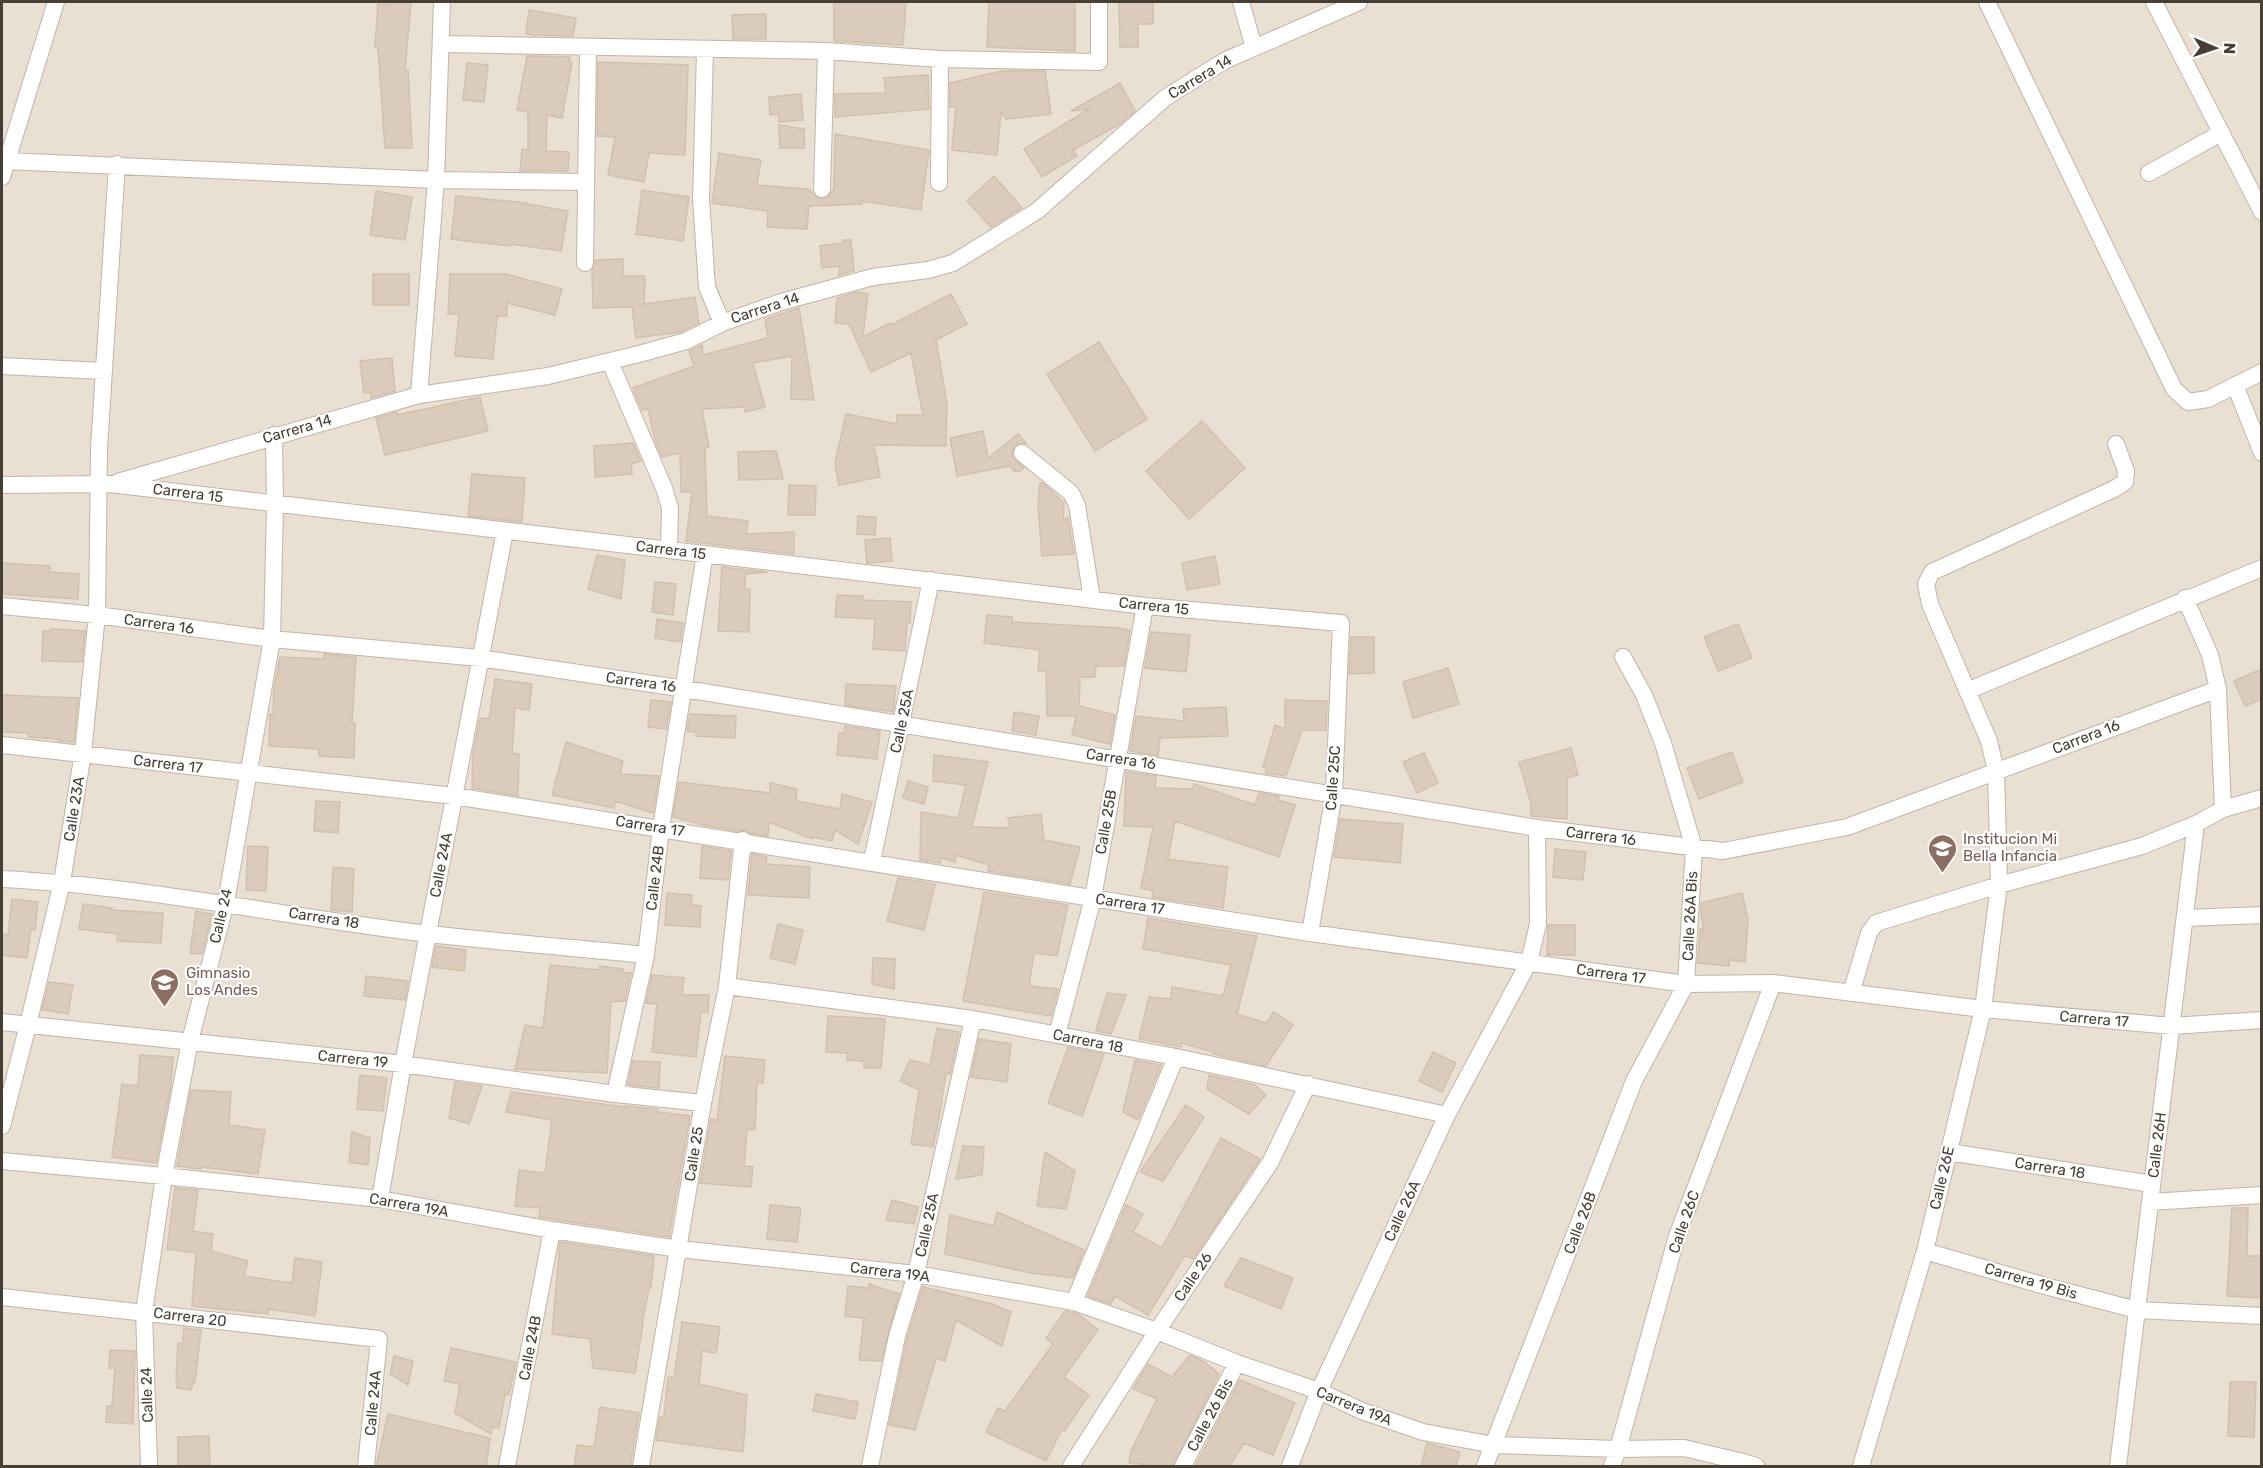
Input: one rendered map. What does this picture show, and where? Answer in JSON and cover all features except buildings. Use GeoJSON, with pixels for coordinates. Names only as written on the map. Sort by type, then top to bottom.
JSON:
{"type":"FeatureCollection","features":[{"type":"Feature","properties":{"kind":"street"},"geometry":{"type":"LineString","coordinates":[[56,2],[4,169],[117,164],[436,180],[586,182]]}},
{"type":"Feature","properties":{"kind":"street"},"geometry":{"type":"LineString","coordinates":[[418,395],[436,180],[442,2]]}},
{"type":"Feature","properties":{"kind":"street"},"geometry":{"type":"LineString","coordinates":[[441,44],[826,51],[940,59],[1099,62],[1099,2]]}},
{"type":"Feature","properties":{"kind":"street"},"geometry":{"type":"LineString","coordinates":[[1241,2],[1254,48]]}},
{"type":"Feature","properties":{"kind":"street","name":"Carrera 14"},"geometry":{"type":"LineString","coordinates":[[104,485],[418,395],[548,376],[610,362],[686,341],[722,323],[781,302],[873,277],[928,270],[953,263],[1037,211],[1165,98],[1224,61],[1359,2]]}},
{"type":"Feature","properties":{"kind":"street"},"geometry":{"type":"LineString","coordinates":[[2154,2],[2262,212]]}},
{"type":"Feature","properties":{"kind":"street"},"geometry":{"type":"LineString","coordinates":[[1992,4],[2174,389],[2188,402],[2208,399],[2262,372]]}},
{"type":"Feature","properties":{"kind":"street"},"geometry":{"type":"LineString","coordinates":[[585,262],[588,47]]}},
{"type":"Feature","properties":{"kind":"street"},"geometry":{"type":"LineString","coordinates":[[705,50],[701,199],[707,286],[722,323]]}},
{"type":"Feature","properties":{"kind":"street"},"geometry":{"type":"LineString","coordinates":[[822,189],[826,51]]}},
{"type":"Feature","properties":{"kind":"street"},"geometry":{"type":"LineString","coordinates":[[939,183],[940,59]]}},
{"type":"Feature","properties":{"kind":"street"},"geometry":{"type":"LineString","coordinates":[[2149,173],[2221,133]]}},
{"type":"Feature","properties":{"kind":"street","name":"Calle 23A"},"geometry":{"type":"LineString","coordinates":[[2,1126],[62,882],[83,753],[97,615],[104,485],[104,371],[117,164]]}},
{"type":"Feature","properties":{"kind":"street"},"geometry":{"type":"LineString","coordinates":[[610,362],[664,488],[670,508],[669,549]]}},
{"type":"Feature","properties":{"kind":"street"},"geometry":{"type":"LineString","coordinates":[[2,366],[104,371]]}},
{"type":"Feature","properties":{"kind":"street"},"geometry":{"type":"LineString","coordinates":[[2235,385],[2262,453]]}},
{"type":"Feature","properties":{"kind":"street","name":"Calle 24"},"geometry":{"type":"LineString","coordinates":[[149,1467],[144,1312],[164,1176],[190,1041],[226,902],[272,639],[274,435]]}},
{"type":"Feature","properties":{"kind":"street","name":"Calle 26E"},"geometry":{"type":"LineString","coordinates":[[1862,1467],[1925,1251],[1983,1009],[1999,885],[1996,771],[1989,741],[1930,604],[1926,584],[1932,572],[2125,482],[2126,471],[2116,444]]}},
{"type":"Feature","properties":{"kind":"street"},"geometry":{"type":"LineString","coordinates":[[1022,453],[1071,493],[1077,505],[1092,599]]}},
{"type":"Feature","properties":{"kind":"street","name":"Carrera 15"},"geometry":{"type":"LineString","coordinates":[[2,485],[104,485],[1144,606],[1341,622]]}},
{"type":"Feature","properties":{"kind":"street","name":"Calle 24A"},"geometry":{"type":"LineString","coordinates":[[380,1199],[403,1064],[505,531]]}},
{"type":"Feature","properties":{"kind":"street","name":"Calle 24B"},"geometry":{"type":"LineString","coordinates":[[615,1094],[646,955],[661,828],[705,554]]}},
{"type":"Feature","properties":{"kind":"street"},"geometry":{"type":"LineString","coordinates":[[1967,691],[2262,567]]}},
{"type":"Feature","properties":{"kind":"street","name":"Calle 25A"},"geometry":{"type":"LineString","coordinates":[[872,861],[931,580]]}},
{"type":"Feature","properties":{"kind":"street"},"geometry":{"type":"LineString","coordinates":[[2185,598],[2210,655],[2217,689],[2223,809]]}},
{"type":"Feature","properties":{"kind":"street","name":"Carrera 16"},"geometry":{"type":"LineString","coordinates":[[2,606],[97,615],[272,639],[480,658],[685,689],[1537,828],[1723,851],[1847,827],[2217,689]]}},
{"type":"Feature","properties":{"kind":"street","name":"Calle 25B"},"geometry":{"type":"LineString","coordinates":[[1057,1035],[1093,898],[1144,606]]}},
{"type":"Feature","properties":{"kind":"street","name":"Calle 25C"},"geometry":{"type":"LineString","coordinates":[[1310,933],[1334,794],[1341,622]]}},
{"type":"Feature","properties":{"kind":"street","name":"Calle 26A Bis"},"geometry":{"type":"LineString","coordinates":[[1623,657],[1644,695],[1663,743],[1694,848],[1686,984]]}},
{"type":"Feature","properties":{"kind":"street","name":"Carrera 17"},"geometry":{"type":"LineString","coordinates":[[2,746],[83,753],[248,774],[454,796],[743,840],[1310,933],[1686,984],[1773,983],[1983,1009],[2172,1026],[2262,1020]]}},
{"type":"Feature","properties":{"kind":"street"},"geometry":{"type":"LineString","coordinates":[[1851,993],[1869,933],[1876,923],[1999,885],[2142,846],[2196,824],[2223,809],[2262,798]]}},
{"type":"Feature","properties":{"kind":"street","name":"Calle 26H"},"geometry":{"type":"LineString","coordinates":[[2118,1467],[2196,824]]}},
{"type":"Feature","properties":{"kind":"street","name":"Calle 26A"},"geometry":{"type":"LineString","coordinates":[[1290,1467],[1319,1391],[1447,1115],[1529,962],[1538,924],[1537,828]]}},
{"type":"Feature","properties":{"kind":"street","name":"Calle 25"},"geometry":{"type":"LineString","coordinates":[[641,1467],[703,1103],[727,986],[743,840]]}},
{"type":"Feature","properties":{"kind":"street","name":"Carrera 18"},"geometry":{"type":"LineString","coordinates":[[2,879],[62,882],[226,902],[428,934],[646,955]]}},
{"type":"Feature","properties":{"kind":"street"},"geometry":{"type":"LineString","coordinates":[[2185,918],[2262,915]]}},
{"type":"Feature","properties":{"kind":"street","name":"Calle 26C"},"geometry":{"type":"LineString","coordinates":[[1612,1467],[1677,1236],[1773,983]]}},
{"type":"Feature","properties":{"kind":"street","name":"Calle 26B"},"geometry":{"type":"LineString","coordinates":[[1485,1467],[1634,1081],[1686,984]]}},
{"type":"Feature","properties":{"kind":"street","name":"Carrera 18"},"geometry":{"type":"LineString","coordinates":[[727,986],[973,1018],[1308,1084],[1447,1115]]}},
{"type":"Feature","properties":{"kind":"street","name":"Calle 25A"},"geometry":{"type":"LineString","coordinates":[[870,1467],[897,1336],[916,1274],[973,1018]]}},
{"type":"Feature","properties":{"kind":"street","name":"Carrera 19"},"geometry":{"type":"LineString","coordinates":[[2,1022],[403,1064],[615,1094],[703,1103]]}},
{"type":"Feature","properties":{"kind":"street"},"geometry":{"type":"LineString","coordinates":[[1074,1302],[1176,1057]]}},
{"type":"Feature","properties":{"kind":"street","name":"Calle 26"},"geometry":{"type":"LineString","coordinates":[[1071,1467],[1157,1331],[1270,1163],[1308,1084]]}},
{"type":"Feature","properties":{"kind":"street","name":"Carrera 18"},"geometry":{"type":"LineString","coordinates":[[1948,1152],[2152,1184]]}},
{"type":"Feature","properties":{"kind":"street","name":"Carrera 19A"},"geometry":{"type":"LineString","coordinates":[[2,1161],[380,1199],[552,1230],[679,1249],[916,1274],[1074,1302],[1157,1331],[1237,1364],[1319,1391],[1362,1412],[1423,1432],[1494,1445],[1618,1449],[1684,1448],[1743,1461],[1756,1467]]}},
{"type":"Feature","properties":{"kind":"street"},"geometry":{"type":"LineString","coordinates":[[2150,1202],[2262,1195]]}},
{"type":"Feature","properties":{"kind":"street","name":"Calle 24B"},"geometry":{"type":"LineString","coordinates":[[507,1467],[552,1230]]}},
{"type":"Feature","properties":{"kind":"street","name":"Carrera 19 Bis"},"geometry":{"type":"LineString","coordinates":[[1925,1251],[2137,1310],[2262,1316]]}},
{"type":"Feature","properties":{"kind":"street","name":"Carrera 20"},"geometry":{"type":"LineString","coordinates":[[2,1298],[379,1339]]}},
{"type":"Feature","properties":{"kind":"street","name":"Calle 24A"},"geometry":{"type":"LineString","coordinates":[[366,1467],[379,1339]]}},
{"type":"Feature","properties":{"kind":"street","name":"Calle 26 Bis"},"geometry":{"type":"LineString","coordinates":[[1183,1467],[1237,1364]]}},
{"type":"Feature","properties":{"kind":"shaded area"},"geometry":{"type":"Polygon","coordinates":[[[2,2],[2261,2],[2261,1466],[2,1466],[2,2]]]}},
{"type":"Feature","properties":{"kind":"place","name":"Institucion Mi Bella Infancia"},"geometry":{"type":"Point","coordinates":[1942,874]}},
{"type":"Feature","properties":{"kind":"place","name":"Gimnasio Los Andes"},"geometry":{"type":"Point","coordinates":[165,1008]}}]}
